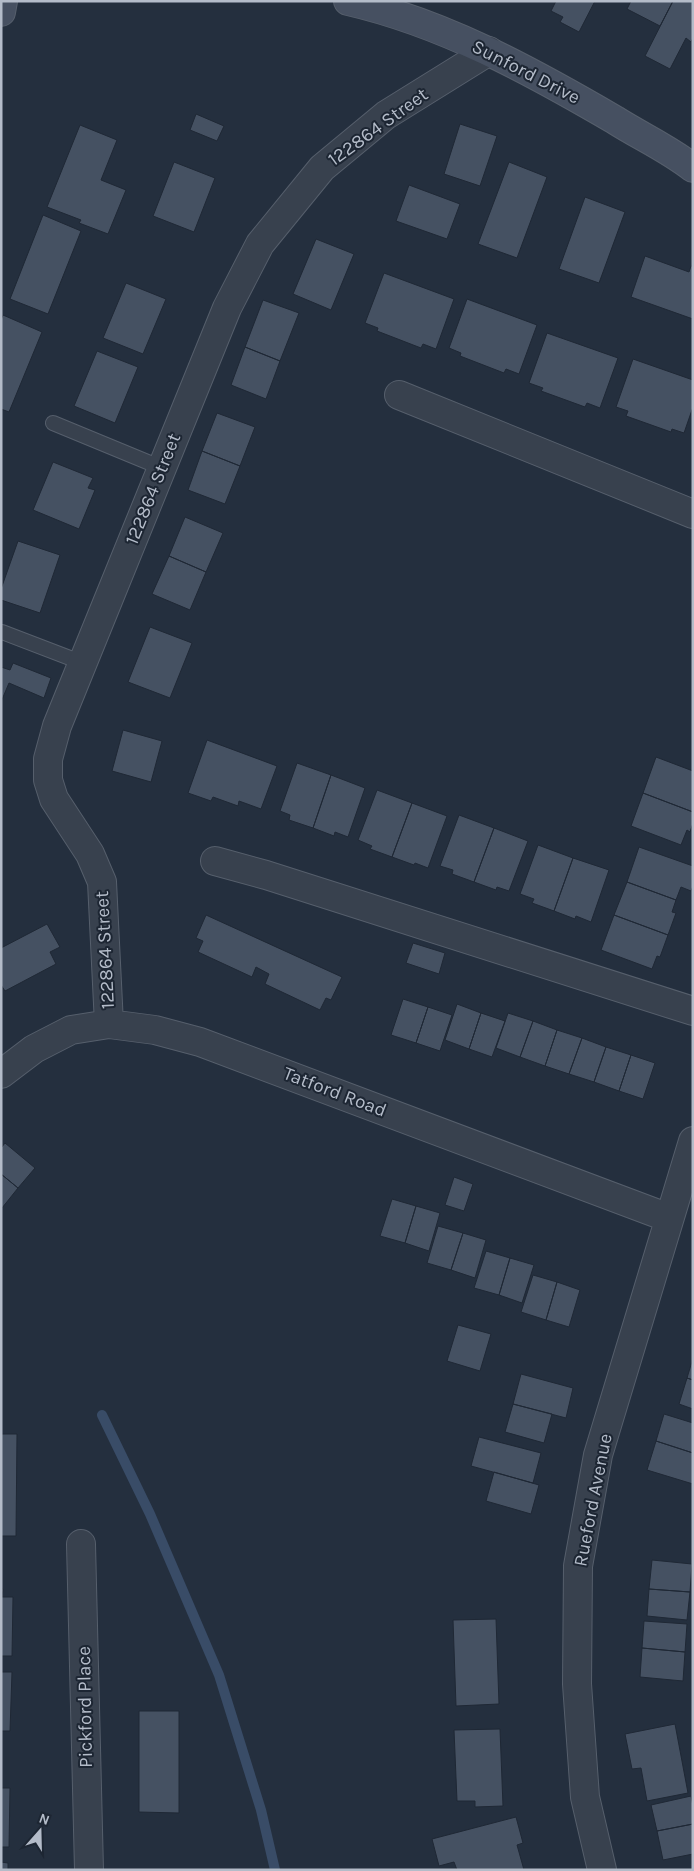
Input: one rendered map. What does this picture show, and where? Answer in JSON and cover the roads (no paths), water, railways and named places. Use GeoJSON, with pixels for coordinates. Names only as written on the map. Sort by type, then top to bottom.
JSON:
{"type":"FeatureCollection","features":[{"type":"Feature","properties":{"kind":"street"},"geometry":{"type":"LineString","coordinates":[[1,12],[3,1]]}},
{"type":"Feature","properties":{"kind":"street","name":"Sunford Drive"},"geometry":{"type":"LineString","coordinates":[[348,1],[366,5],[435,29],[489,51],[574,96],[693,168]]}},
{"type":"Feature","properties":{"kind":"street","name":"122864 Street"},"geometry":{"type":"LineString","coordinates":[[109,1024],[102,882],[90,854],[54,799],[48,780],[48,759],[57,726],[227,308],[260,244],[322,168],[386,115],[489,51]]}},
{"type":"Feature","properties":{"kind":"street"},"geometry":{"type":"LineString","coordinates":[[399,395],[693,514]]}},
{"type":"Feature","properties":{"kind":"street"},"geometry":{"type":"LineString","coordinates":[[216,861],[266,875],[693,1011]]}},
{"type":"Feature","properties":{"kind":"street","name":"Tatford Road"},"geometry":{"type":"LineString","coordinates":[[1,1074],[34,1049],[71,1030],[109,1024],[155,1030],[200,1042],[669,1218]]}},
{"type":"Feature","properties":{"kind":"street","name":"Rueford Avenue"},"geometry":{"type":"LineString","coordinates":[[602,1870],[584,1797],[577,1684],[578,1566],[598,1455],[693,1141]]}},
{"type":"Feature","properties":{"kind":"street","name":"Pickford Place"},"geometry":{"type":"LineString","coordinates":[[80,1544],[88,1870]]}},
{"type":"Feature","properties":{"kind":"lane"},"geometry":{"type":"LineString","coordinates":[[54,423],[162,468]]}},
{"type":"Feature","properties":{"kind":"lane"},"geometry":{"type":"LineString","coordinates":[[2,632],[83,663]]}},
{"type":"Feature","properties":{"kind":"waterway"},"geometry":{"type":"LineString","coordinates":[[102,1415],[150,1514],[219,1675],[261,1810],[275,1870]]}}]}
